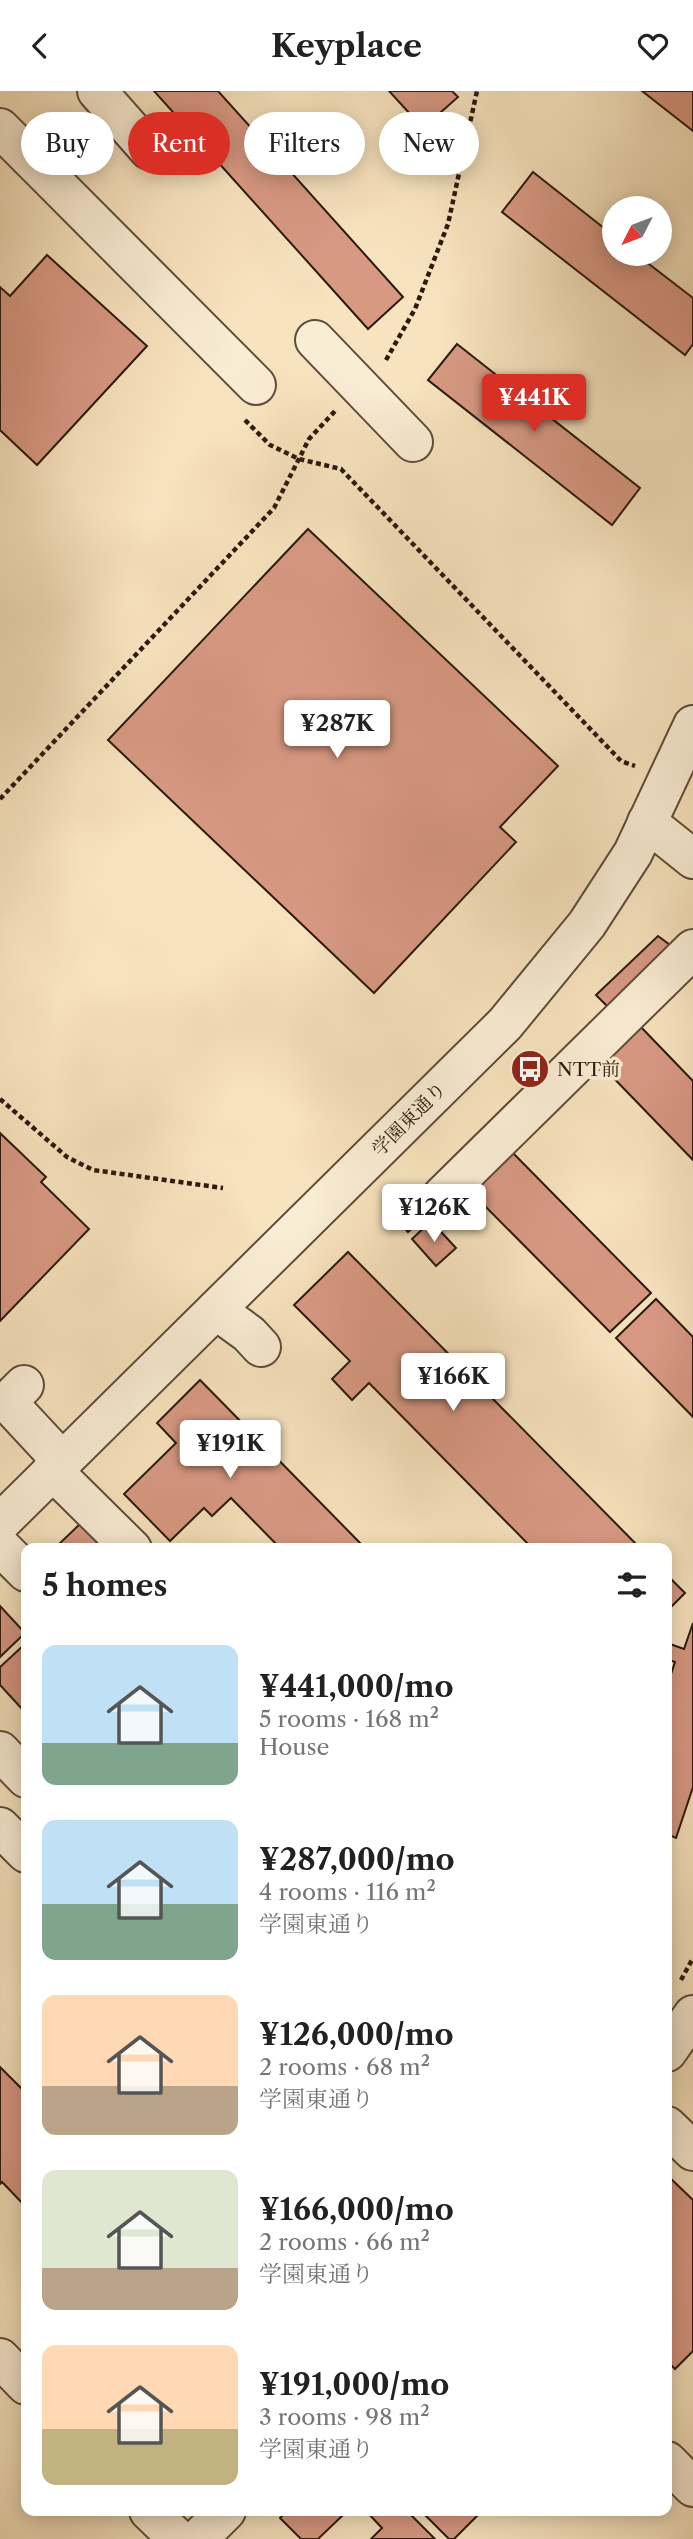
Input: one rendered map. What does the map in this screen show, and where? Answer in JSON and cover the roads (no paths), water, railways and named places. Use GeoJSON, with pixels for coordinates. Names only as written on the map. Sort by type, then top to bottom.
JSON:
{"type":"FeatureCollection","features":[{"type":"Feature","properties":{"kind":"street"},"geometry":{"type":"LineString","coordinates":[[97,91],[128,126]]}},
{"type":"Feature","properties":{"kind":"street"},"geometry":{"type":"LineString","coordinates":[[0,128],[248,401]]}},
{"type":"Feature","properties":{"kind":"street"},"geometry":{"type":"LineString","coordinates":[[315,340],[413,442]]}},
{"type":"Feature","properties":{"kind":"street","name":"学園東通り"},"geometry":{"type":"LineString","coordinates":[[0,1523],[505,1024],[587,924],[633,853],[691,733]]}},
{"type":"Feature","properties":{"kind":"street"},"geometry":{"type":"LineString","coordinates":[[648,822],[693,859]]}},
{"type":"Feature","properties":{"kind":"street"},"geometry":{"type":"LineString","coordinates":[[442,1196],[693,949]]}},
{"type":"Feature","properties":{"kind":"street"},"geometry":{"type":"LineString","coordinates":[[216,1310],[249,1334],[261,1347]]}},
{"type":"Feature","properties":{"kind":"street"},"geometry":{"type":"LineString","coordinates":[[24,1385],[7,1402],[57,1465],[127,1543]]}},
{"type":"Feature","properties":{"kind":"street"},"geometry":{"type":"LineString","coordinates":[[0,1546],[21,1567]]}},
{"type":"Feature","properties":{"kind":"street"},"geometry":{"type":"LineString","coordinates":[[0,1751],[21,1773]]}},
{"type":"Feature","properties":{"kind":"street"},"geometry":{"type":"LineString","coordinates":[[0,1827],[21,1848]]}},
{"type":"Feature","properties":{"kind":"street"},"geometry":{"type":"LineString","coordinates":[[672,2045],[693,2015]]}},
{"type":"Feature","properties":{"kind":"street"},"geometry":{"type":"LineString","coordinates":[[672,2131],[693,2151]]}},
{"type":"Feature","properties":{"kind":"street"},"geometry":{"type":"LineString","coordinates":[[0,2358],[21,2380]]}},
{"type":"Feature","properties":{"kind":"street"},"geometry":{"type":"LineString","coordinates":[[672,2466],[693,2487]]}},
{"type":"Feature","properties":{"kind":"street"},"geometry":{"type":"LineString","coordinates":[[154,2516],[178,2539]]}},
{"type":"Feature","properties":{"kind":"street"},"geometry":{"type":"LineString","coordinates":[[198,2539],[221,2516]]}},
{"type":"Feature","properties":{"kind":"place","name":"NTT前"},"geometry":{"type":"Point","coordinates":[530,1069]}}]}
